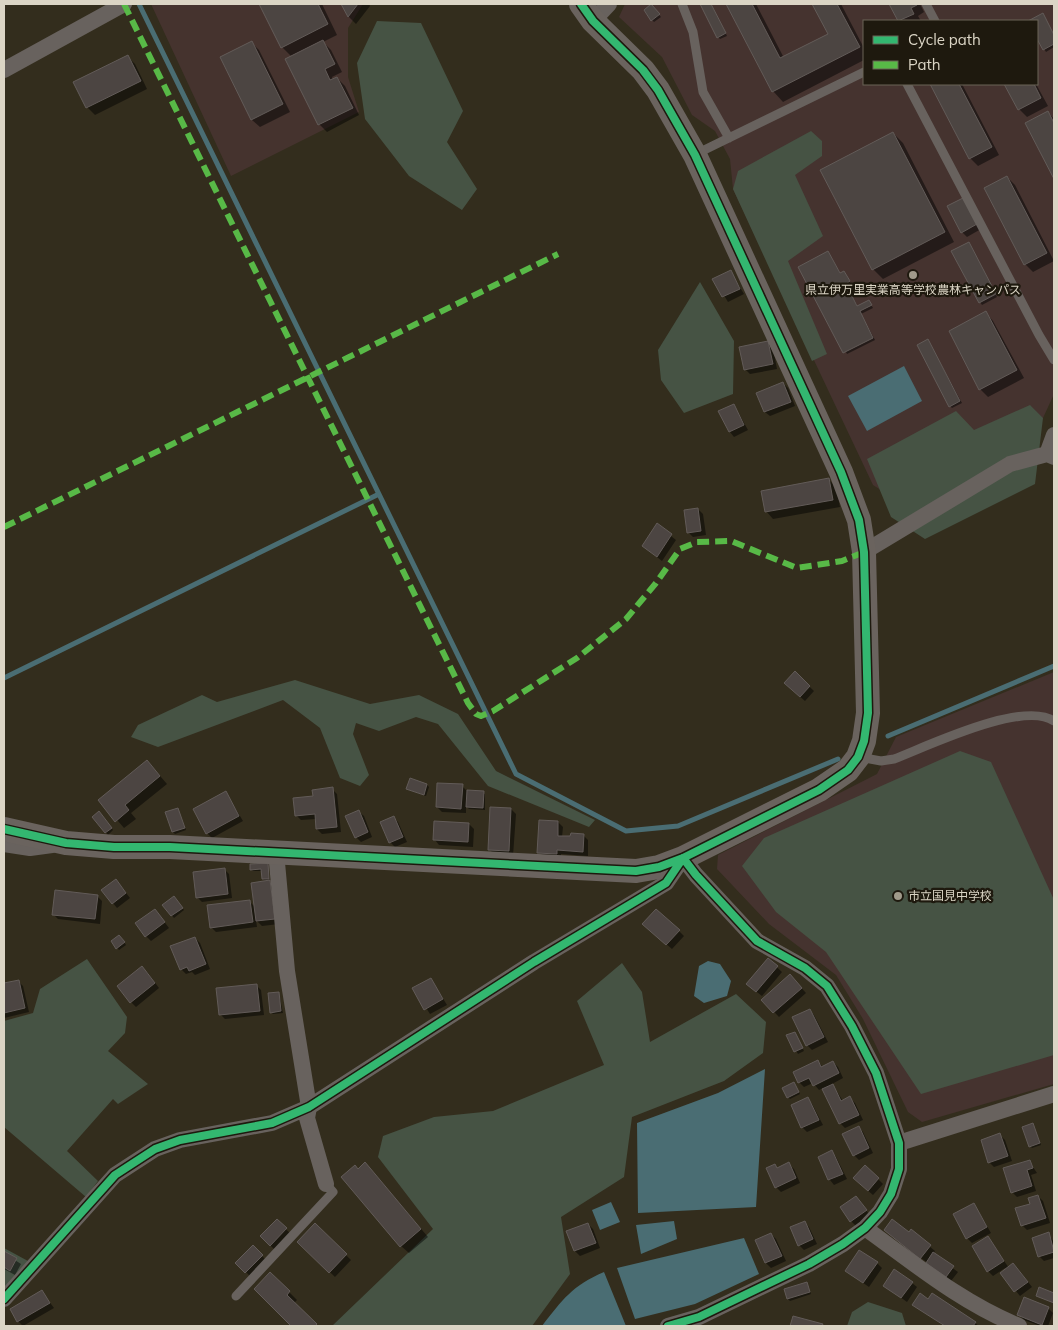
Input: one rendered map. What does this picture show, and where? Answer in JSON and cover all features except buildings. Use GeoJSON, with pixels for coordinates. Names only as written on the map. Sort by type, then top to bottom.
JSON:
{"type":"FeatureCollection","features":[{"type":"Feature","properties":{"kind":"street"},"geometry":{"type":"LineString","coordinates":[[4,70],[124,4]]}},
{"type":"Feature","properties":{"kind":"street"},"geometry":{"type":"LineString","coordinates":[[4,829],[66,843],[636,871],[659,867],[683,858],[819,790],[848,770],[858,757],[864,741],[868,713],[864,552],[859,520],[841,472],[695,155],[658,90],[643,70],[587,12],[609,4]]}},
{"type":"Feature","properties":{"kind":"street"},"geometry":{"type":"LineString","coordinates":[[864,552],[1010,464],[1051,456],[1054,436]]}},
{"type":"Feature","properties":{"kind":"street"},"geometry":{"type":"LineString","coordinates":[[4,844],[30,848],[66,843]]}},
{"type":"Feature","properties":{"kind":"street"},"geometry":{"type":"LineString","coordinates":[[276,852],[287,971],[309,1107],[307,1118],[326,1184]]}},
{"type":"Feature","properties":{"kind":"street"},"geometry":{"type":"LineString","coordinates":[[4,1299],[114,1175],[155,1149],[180,1140],[272,1123],[309,1107],[534,962],[666,883],[683,858]]}},
{"type":"Feature","properties":{"kind":"street"},"geometry":{"type":"LineString","coordinates":[[668,1326],[699,1317],[809,1264],[866,1228],[880,1212],[891,1194],[899,1169],[899,1143],[876,1074],[852,1026],[827,986],[805,968],[757,941],[696,875],[683,858]]}},
{"type":"Feature","properties":{"kind":"street"},"geometry":{"type":"LineString","coordinates":[[899,1143],[1054,1094]]}},
{"type":"Feature","properties":{"kind":"street"},"geometry":{"type":"LineString","coordinates":[[866,1228],[940,1283],[991,1314],[1019,1326]]}},
{"type":"Feature","properties":{"kind":"lane"},"geometry":{"type":"LineString","coordinates":[[682,4],[693,32],[703,92],[730,138]]}},
{"type":"Feature","properties":{"kind":"lane"},"geometry":{"type":"LineString","coordinates":[[926,4],[934,20]]}},
{"type":"Feature","properties":{"kind":"lane"},"geometry":{"type":"LineString","coordinates":[[695,155],[863,72]]}},
{"type":"Feature","properties":{"kind":"lane"},"geometry":{"type":"LineString","coordinates":[[908,85],[1034,327],[1054,360]]}},
{"type":"Feature","properties":{"kind":"lane"},"geometry":{"type":"LineString","coordinates":[[858,757],[881,761],[894,759],[995,721],[1022,715],[1050,718],[1054,721]]}},
{"type":"Feature","properties":{"kind":"lane"},"geometry":{"type":"LineString","coordinates":[[236,1296],[333,1192],[326,1184]]}},
{"type":"Feature","properties":{"kind":"shaded area"},"geometry":{"type":"Polygon","coordinates":[[[151,4],[363,4],[348,28],[348,77],[359,112],[231,176],[151,4]]]}},
{"type":"Feature","properties":{"kind":"shaded area","name":"県立伊万里実業高等学校農林キャンパス"},"geometry":{"type":"Polygon","coordinates":[[[625,4],[1054,4],[1054,394],[1043,418],[901,503],[873,485],[733,189],[730,159],[715,131],[692,115],[662,57],[619,17],[625,4]]]}},
{"type":"Feature","properties":{"kind":"shaded area","name":"市立国見中学校"},"geometry":{"type":"Polygon","coordinates":[[[1054,672],[1054,1084],[922,1122],[908,1112],[863,1019],[836,975],[769,924],[717,869],[718,855],[877,774],[896,737],[1054,672]]]}},
{"type":"Feature","properties":{"kind":"green space"},"geometry":{"type":"Polygon","coordinates":[[[377,21],[421,23],[463,111],[447,142],[477,189],[462,210],[409,176],[365,119],[357,63],[377,21]]]}},
{"type":"Feature","properties":{"kind":"green space"},"geometry":{"type":"Polygon","coordinates":[[[811,131],[822,141],[822,156],[795,175],[823,236],[788,261],[827,354],[812,361],[733,189],[738,171],[811,131]]]}},
{"type":"Feature","properties":{"kind":"green space"},"geometry":{"type":"Polygon","coordinates":[[[700,282],[734,341],[733,394],[684,413],[661,380],[658,350],[700,282]]]}},
{"type":"Feature","properties":{"kind":"green space"},"geometry":{"type":"Polygon","coordinates":[[[1030,405],[1043,418],[1035,484],[925,539],[891,517],[867,459],[956,411],[974,430],[1030,405]]]}},
{"type":"Feature","properties":{"kind":"green space"},"geometry":{"type":"Polygon","coordinates":[[[295,680],[370,704],[419,695],[458,714],[496,771],[595,820],[589,827],[488,786],[438,724],[416,717],[379,731],[356,723],[353,734],[369,775],[360,786],[340,778],[320,728],[283,700],[158,747],[131,737],[138,725],[202,695],[217,702],[295,680]]]}},
{"type":"Feature","properties":{"kind":"green space","name":"市立国見中学校"},"geometry":{"type":"Polygon","coordinates":[[[960,751],[991,762],[1054,900],[1054,1055],[921,1094],[826,952],[776,912],[742,866],[764,838],[960,751]]]}},
{"type":"Feature","properties":{"kind":"green space"},"geometry":{"type":"Polygon","coordinates":[[[87,959],[127,1017],[125,1033],[108,1051],[148,1084],[118,1104],[113,1099],[67,1151],[98,1181],[86,1197],[4,1127],[4,1021],[33,1013],[40,989],[87,959]]]}},
{"type":"Feature","properties":{"kind":"green space"},"geometry":{"type":"Polygon","coordinates":[[[622,963],[642,992],[650,1042],[736,994],[766,1022],[763,1053],[724,1081],[632,1117],[624,1177],[561,1217],[570,1274],[532,1326],[332,1326],[433,1229],[378,1157],[383,1136],[434,1117],[493,1111],[604,1065],[577,1001],[622,963]]]}},
{"type":"Feature","properties":{"kind":"green space"},"geometry":{"type":"Polygon","coordinates":[[[4,1248],[28,1261],[4,1288],[4,1248]]]}},
{"type":"Feature","properties":{"kind":"green space"},"geometry":{"type":"Polygon","coordinates":[[[868,1302],[902,1313],[906,1326],[847,1326],[852,1312],[868,1302]]]}},
{"type":"Feature","properties":{"kind":"water"},"geometry":{"type":"Polygon","coordinates":[[[904,366],[922,401],[867,431],[848,396],[904,366]]]}},
{"type":"Feature","properties":{"kind":"water"},"geometry":{"type":"Polygon","coordinates":[[[708,961],[720,964],[731,981],[727,996],[704,1003],[694,996],[699,966],[708,961]]]}},
{"type":"Feature","properties":{"kind":"water"},"geometry":{"type":"Polygon","coordinates":[[[765,1069],[756,1207],[638,1213],[637,1123],[718,1093],[765,1069]]]}},
{"type":"Feature","properties":{"kind":"water"},"geometry":{"type":"Polygon","coordinates":[[[611,1202],[620,1222],[600,1230],[592,1210],[611,1202]]]}},
{"type":"Feature","properties":{"kind":"water"},"geometry":{"type":"Polygon","coordinates":[[[674,1221],[677,1239],[641,1254],[636,1225],[674,1221]]]}},
{"type":"Feature","properties":{"kind":"water"},"geometry":{"type":"Polygon","coordinates":[[[744,1238],[759,1274],[695,1304],[635,1319],[617,1268],[744,1238]]]}},
{"type":"Feature","properties":{"kind":"water"},"geometry":{"type":"Polygon","coordinates":[[[604,1272],[626,1326],[542,1326],[569,1294],[593,1277],[604,1272]]]}},
{"type":"Feature","properties":{"kind":"waterway"},"geometry":{"type":"LineString","coordinates":[[139,4],[516,774],[626,831],[678,826],[838,759]]}},
{"type":"Feature","properties":{"kind":"waterway"},"geometry":{"type":"LineString","coordinates":[[4,678],[379,494]]}},
{"type":"Feature","properties":{"kind":"waterway"},"geometry":{"type":"LineString","coordinates":[[888,736],[1054,666]]}},
{"type":"Feature","properties":{"kind":"marked path"},"geometry":{"type":"LineString","coordinates":[[124,4],[468,703],[476,714],[481,716],[493,711],[577,658],[626,619],[656,583],[680,549],[697,542],[731,541],[797,568],[842,561],[864,552]]}},
{"type":"Feature","properties":{"kind":"marked path"},"geometry":{"type":"LineString","coordinates":[[4,527],[558,254]]}},
{"type":"Feature","properties":{"kind":"cycle path"},"geometry":{"type":"LineString","coordinates":[[4,829],[66,843],[114,847],[170,847],[636,871],[659,867],[683,858],[819,790],[848,770],[858,757],[864,741],[868,713],[864,552],[859,520],[841,472],[695,155],[658,90],[643,70],[593,21],[581,4]]}},
{"type":"Feature","properties":{"kind":"cycle path"},"geometry":{"type":"LineString","coordinates":[[4,1299],[115,1175],[155,1149],[180,1140],[272,1123],[309,1107],[534,962],[666,883],[683,858],[696,875],[757,941],[805,968],[827,986],[852,1026],[876,1073],[899,1143],[899,1169],[891,1194],[880,1212],[865,1228],[843,1244],[809,1264],[699,1317],[668,1326]]}},
{"type":"Feature","properties":{"kind":"place","name":"県立伊万里実業高等学校農林キャンパス"},"geometry":{"type":"Point","coordinates":[913,275]}},
{"type":"Feature","properties":{"kind":"place","name":"市立国見中学校"},"geometry":{"type":"Point","coordinates":[898,896]}}]}
